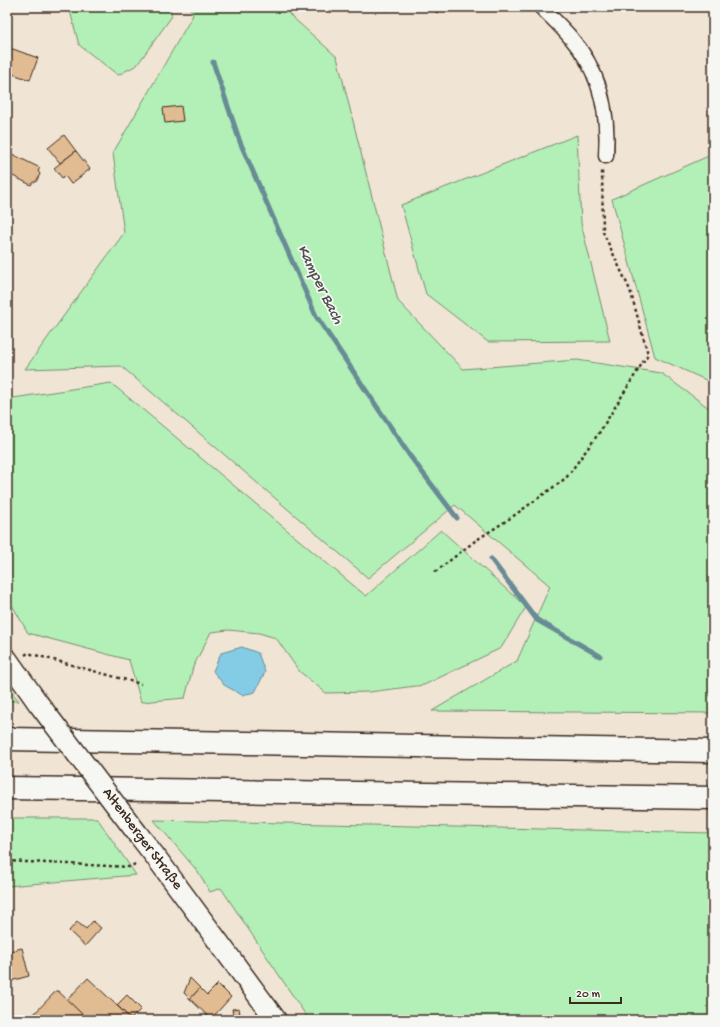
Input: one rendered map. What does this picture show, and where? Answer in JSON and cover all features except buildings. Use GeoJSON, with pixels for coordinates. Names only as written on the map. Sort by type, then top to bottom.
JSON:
{"type":"FeatureCollection","features":[{"type":"Feature","properties":{"kind":"highway"},"geometry":{"type":"LineString","coordinates":[[7,739],[713,751]]}},
{"type":"Feature","properties":{"kind":"highway"},"geometry":{"type":"LineString","coordinates":[[7,788],[713,798]]}},
{"type":"Feature","properties":{"kind":"main road","name":"Altenberger Straße"},"geometry":{"type":"LineString","coordinates":[[9,661],[38,703],[156,856],[276,1020]]}},
{"type":"Feature","properties":{"kind":"street"},"geometry":{"type":"LineString","coordinates":[[541,7],[572,38],[588,62],[600,89],[607,135],[606,156]]}},
{"type":"Feature","properties":{"kind":"path"},"geometry":{"type":"LineString","coordinates":[[435,572],[475,541],[566,478],[599,433],[648,354],[630,290],[604,232],[602,172],[606,156]]}},
{"type":"Feature","properties":{"kind":"path"},"geometry":{"type":"LineString","coordinates":[[9,661],[28,653],[141,684]]}},
{"type":"Feature","properties":{"kind":"path"},"geometry":{"type":"LineString","coordinates":[[7,862],[129,867],[156,856]]}},
{"type":"Feature","properties":{"kind":"green space"},"geometry":{"type":"Polygon","coordinates":[[[69,7],[169,7],[172,16],[137,65],[118,75],[79,45],[69,7]]]}},
{"type":"Feature","properties":{"kind":"green space"},"geometry":{"type":"Polygon","coordinates":[[[190,7],[281,7],[337,57],[398,301],[463,369],[577,360],[661,373],[713,411],[713,713],[432,711],[517,661],[550,586],[455,505],[368,578],[121,366],[25,369],[124,233],[113,153],[193,15],[190,7]]]}},
{"type":"Feature","properties":{"kind":"green space"},"geometry":{"type":"Polygon","coordinates":[[[577,135],[581,223],[610,341],[488,342],[426,294],[401,205],[577,135]]]}},
{"type":"Feature","properties":{"kind":"green space"},"geometry":{"type":"Polygon","coordinates":[[[713,154],[713,386],[708,381],[655,357],[612,199],[713,154]]]}},
{"type":"Feature","properties":{"kind":"green space"},"geometry":{"type":"Polygon","coordinates":[[[111,383],[366,596],[441,530],[526,607],[501,648],[424,685],[369,692],[326,693],[299,671],[276,638],[259,633],[228,630],[211,632],[193,667],[185,698],[141,702],[129,660],[28,633],[7,596],[7,399],[111,383]]]}},
{"type":"Feature","properties":{"kind":"green space"},"geometry":{"type":"Polygon","coordinates":[[[7,686],[19,701],[7,701],[7,686]]]}},
{"type":"Feature","properties":{"kind":"green space"},"geometry":{"type":"Polygon","coordinates":[[[7,818],[97,818],[136,875],[7,886],[7,818]]]}},
{"type":"Feature","properties":{"kind":"green space"},"geometry":{"type":"Polygon","coordinates":[[[154,820],[713,833],[713,1020],[309,1020],[221,888],[210,892],[199,873],[154,820]]]}},
{"type":"Feature","properties":{"kind":"water"},"geometry":{"type":"Polygon","coordinates":[[[242,647],[258,653],[265,672],[255,692],[242,695],[224,685],[213,671],[221,653],[242,647]]]}},
{"type":"Feature","properties":{"kind":"waterway","name":"Kamper Bach"},"geometry":{"type":"LineString","coordinates":[[213,62],[240,142],[316,316],[410,456],[457,518]]}},
{"type":"Feature","properties":{"kind":"waterway","name":"Kamper Bach"},"geometry":{"type":"LineString","coordinates":[[491,559],[537,620],[600,656]]}}]}
